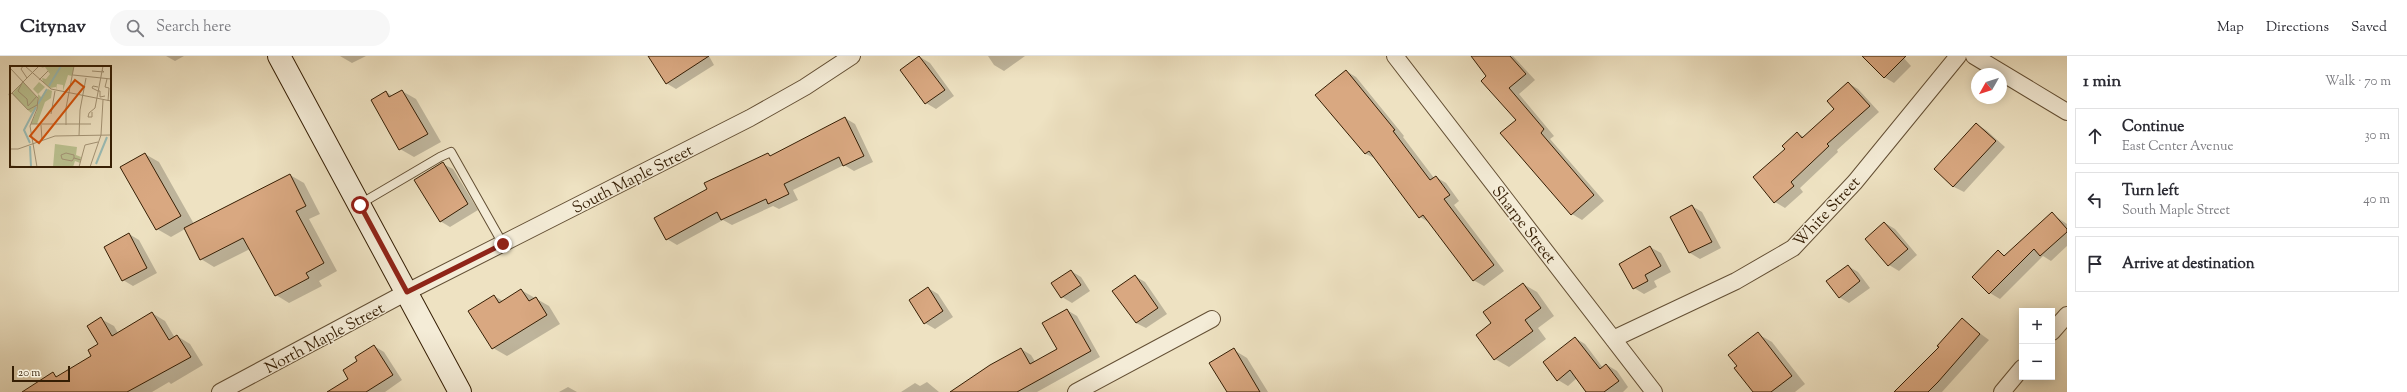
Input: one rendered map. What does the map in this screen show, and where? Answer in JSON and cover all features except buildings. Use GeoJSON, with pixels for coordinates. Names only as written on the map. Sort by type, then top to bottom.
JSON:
{"type":"FeatureCollection","features":[{"type":"Feature","properties":{"kind":"street"},"geometry":{"type":"LineString","coordinates":[[280,56],[460,392]]}},
{"type":"Feature","properties":{"kind":"street","name":"South Maple Street"},"geometry":{"type":"LineString","coordinates":[[407,292],[750,118],[806,87],[852,56]]}},
{"type":"Feature","properties":{"kind":"street","name":"Sharpe Street"},"geometry":{"type":"LineString","coordinates":[[1395,56],[1654,392]]}},
{"type":"Feature","properties":{"kind":"street","name":"White Street"},"geometry":{"type":"LineString","coordinates":[[1613,339],[1736,281],[1793,248],[1855,182],[1958,56]]}},
{"type":"Feature","properties":{"kind":"street"},"geometry":{"type":"LineString","coordinates":[[1974,56],[2067,112]]}},
{"type":"Feature","properties":{"kind":"street","name":"North Maple Street"},"geometry":{"type":"LineString","coordinates":[[220,392],[407,292]]}},
{"type":"Feature","properties":{"kind":"street"},"geometry":{"type":"LineString","coordinates":[[2055,329],[2067,315]]}},
{"type":"Feature","properties":{"kind":"street"},"geometry":{"type":"LineString","coordinates":[[1076,392],[1212,319]]}},
{"type":"Feature","properties":{"kind":"street"},"geometry":{"type":"LineString","coordinates":[[2002,392],[2019,372]]}},
{"type":"Feature","properties":{"kind":"lane"},"geometry":{"type":"LineString","coordinates":[[360,205],[440,156],[451,152],[503,244]]}},
{"type":"Feature","properties":{"kind":"route"},"geometry":{"type":"LineString","coordinates":[[360,205],[407,292],[503,244]]}}]}
